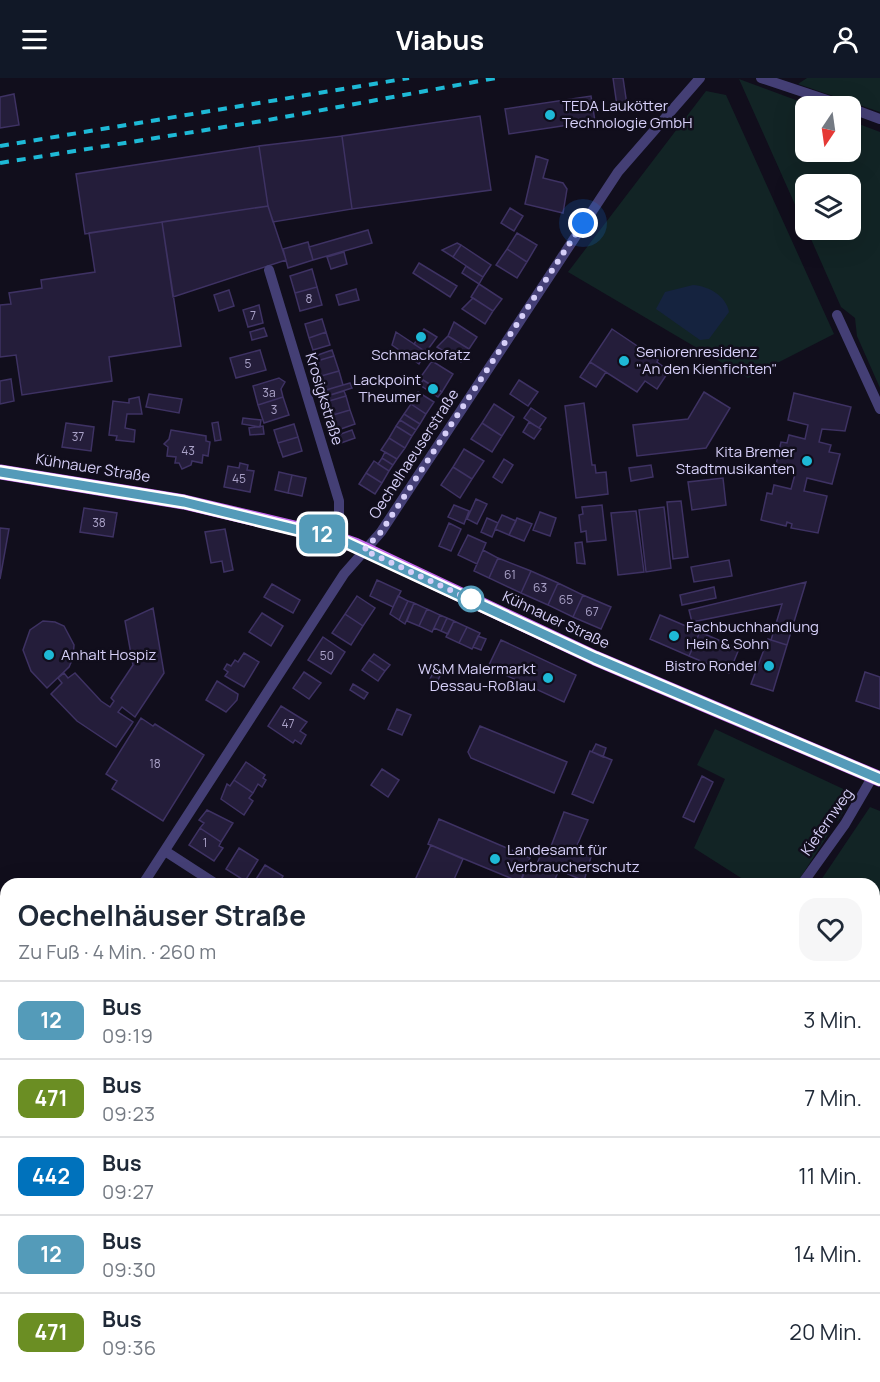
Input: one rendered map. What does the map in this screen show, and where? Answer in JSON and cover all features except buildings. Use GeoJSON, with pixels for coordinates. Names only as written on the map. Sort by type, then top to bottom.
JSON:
{"type":"FeatureCollection","features":[{"type":"Feature","properties":{"kind":"main road","name":"Kühnauer Straße"},"geometry":{"type":"LineString","coordinates":[[0,472],[173,499],[332,537],[595,658],[877,777]]}},
{"type":"Feature","properties":{"kind":"street","name":"Oechelhaeuserstraße"},"geometry":{"type":"LineString","coordinates":[[147,878],[341,579],[381,532],[618,172],[700,78]]}},
{"type":"Feature","properties":{"kind":"street"},"geometry":{"type":"LineString","coordinates":[[760,78],[815,96]]}},
{"type":"Feature","properties":{"kind":"street"},"geometry":{"type":"LineString","coordinates":[[861,112],[880,118]]}},
{"type":"Feature","properties":{"kind":"street","name":"Krosigkstraße"},"geometry":{"type":"LineString","coordinates":[[269,270],[340,506],[332,537]]}},
{"type":"Feature","properties":{"kind":"street"},"geometry":{"type":"LineString","coordinates":[[837,315],[880,409]]}},
{"type":"Feature","properties":{"kind":"street","name":"Kiefernweg"},"geometry":{"type":"LineString","coordinates":[[806,878],[877,777]]}},
{"type":"Feature","properties":{"kind":"street"},"geometry":{"type":"LineString","coordinates":[[165,851],[207,878]]}},
{"type":"Feature","properties":{"kind":"shaded area"},"geometry":{"type":"Polygon","coordinates":[[[807,78],[880,78],[880,112],[861,106],[861,96],[833,96],[798,84],[807,78]]]}},
{"type":"Feature","properties":{"kind":"shaded area"},"geometry":{"type":"Polygon","coordinates":[[[739,79],[795,100],[795,162],[861,162],[861,125],[880,132],[880,388],[857,336],[855,318],[841,307],[811,240],[861,240],[861,174],[795,174],[795,205],[739,79]]]}},
{"type":"Feature","properties":{"kind":"shaded area"},"geometry":{"type":"Polygon","coordinates":[[[706,91],[726,95],[834,334],[748,378],[568,272],[706,91]]]}},
{"type":"Feature","properties":{"kind":"shaded area"},"geometry":{"type":"Polygon","coordinates":[[[715,729],[854,794],[838,821],[827,815],[819,827],[829,833],[800,878],[741,878],[694,848],[725,779],[697,765],[715,729]]]}},
{"type":"Feature","properties":{"kind":"shaded area"},"geometry":{"type":"Polygon","coordinates":[[[870,807],[880,811],[880,878],[822,878],[870,807]]]}},
{"type":"Feature","properties":{"kind":"water"},"geometry":{"type":"Polygon","coordinates":[[[693,285],[705,287],[716,293],[724,301],[729,312],[709,339],[700,340],[656,309],[665,292],[693,285]]]}},
{"type":"Feature","properties":{"kind":"railway"},"geometry":{"type":"LineString","coordinates":[[0,146],[409,78]]}},
{"type":"Feature","properties":{"kind":"railway"},"geometry":{"type":"LineString","coordinates":[[0,163],[268,120],[496,78]]}},
{"type":"Feature","properties":{"kind":"bus line","name":"12"},"geometry":{"type":"LineString","coordinates":[[0,472],[128,491],[184,502],[321,534],[355,545],[561,643],[880,779]]}},
{"type":"Feature","properties":{"kind":"place","name":"TEDA Laukötter Technologie GmbH"},"geometry":{"type":"Point","coordinates":[550,115]}},
{"type":"Feature","properties":{"kind":"place","name":"Schmackofatz"},"geometry":{"type":"Point","coordinates":[421,337]}},
{"type":"Feature","properties":{"kind":"place","name":"Seniorenresidenz \"An den Kienfichten\""},"geometry":{"type":"Point","coordinates":[624,361]}},
{"type":"Feature","properties":{"kind":"place","name":"Lackpoint Theumer"},"geometry":{"type":"Point","coordinates":[433,389]}},
{"type":"Feature","properties":{"kind":"place","name":"Kita Bremer Stadtmusikanten"},"geometry":{"type":"Point","coordinates":[807,461]}},
{"type":"Feature","properties":{"kind":"place","name":"Fachbuchhandlung Hein & Sohn"},"geometry":{"type":"Point","coordinates":[674,636]}},
{"type":"Feature","properties":{"kind":"place","name":"Anhalt Hospiz"},"geometry":{"type":"Point","coordinates":[49,655]}},
{"type":"Feature","properties":{"kind":"place","name":"Bistro Rondel"},"geometry":{"type":"Point","coordinates":[769,666]}},
{"type":"Feature","properties":{"kind":"place","name":"W&M Malermarkt Dessau-Roßlau"},"geometry":{"type":"Point","coordinates":[548,678]}},
{"type":"Feature","properties":{"kind":"place","name":"Landesamt für Verbraucherschutz"},"geometry":{"type":"Point","coordinates":[495,859]}},
{"type":"Feature","properties":{"kind":"route"},"geometry":{"type":"LineString","coordinates":[[471,599],[480,604],[364,550],[381,532],[583,223]]}}]}
